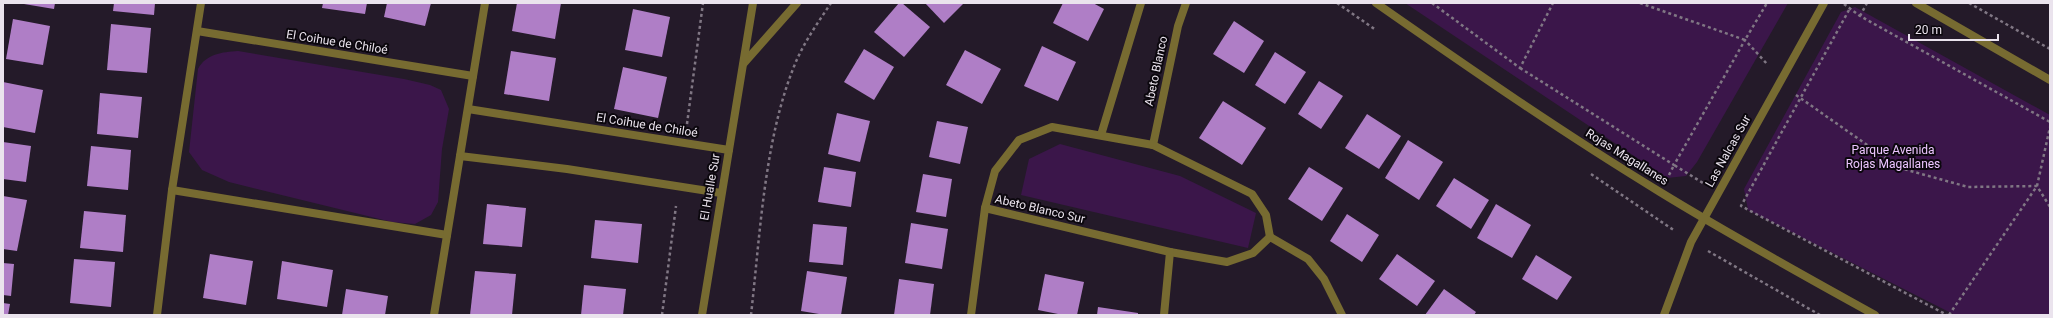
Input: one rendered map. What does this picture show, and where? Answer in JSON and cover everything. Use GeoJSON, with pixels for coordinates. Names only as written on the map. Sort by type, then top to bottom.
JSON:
{"type":"FeatureCollection","features":[{"type":"Feature","properties":{"kind":"street"},"geometry":{"type":"LineString","coordinates":[[157,315],[172,190],[201,3]]}},
{"type":"Feature","properties":{"kind":"street"},"geometry":{"type":"LineString","coordinates":[[434,315],[485,3]]}},
{"type":"Feature","properties":{"kind":"street","name":"El Hualle Sur"},"geometry":{"type":"LineString","coordinates":[[702,315],[753,3]]}},
{"type":"Feature","properties":{"kind":"street"},"geometry":{"type":"LineString","coordinates":[[744,64],[797,3]]}},
{"type":"Feature","properties":{"kind":"street"},"geometry":{"type":"LineString","coordinates":[[1101,134],[1142,3]]}},
{"type":"Feature","properties":{"kind":"street","name":"Abeto Blanco"},"geometry":{"type":"LineString","coordinates":[[1153,145],[1178,26],[1186,3]]}},
{"type":"Feature","properties":{"kind":"street","name":"Rojas Magallanes"},"geometry":{"type":"LineString","coordinates":[[1376,3],[1477,74],[1587,146],[1704,218],[1875,315]]}},
{"type":"Feature","properties":{"kind":"street","name":"Las Nalcas Sur"},"geometry":{"type":"LineString","coordinates":[[1664,315],[1685,256],[1704,218],[1824,3]]}},
{"type":"Feature","properties":{"kind":"street"},"geometry":{"type":"LineString","coordinates":[[1916,3],[2050,80]]}},
{"type":"Feature","properties":{"kind":"street","name":"El Coihue de Chiloé"},"geometry":{"type":"LineString","coordinates":[[197,31],[473,76]]}},
{"type":"Feature","properties":{"kind":"street","name":"El Coihue de Chiloé"},"geometry":{"type":"LineString","coordinates":[[468,109],[729,150]]}},
{"type":"Feature","properties":{"kind":"street","name":"Abeto Blanco Sur"},"geometry":{"type":"LineString","coordinates":[[1052,127],[1101,134],[1153,145],[1252,194],[1266,215],[1270,237],[1253,253],[1227,262],[1170,252],[985,208],[995,170],[1019,140],[1052,127]]}},
{"type":"Feature","properties":{"kind":"street"},"geometry":{"type":"LineString","coordinates":[[460,156],[567,168],[721,193]]}},
{"type":"Feature","properties":{"kind":"street"},"geometry":{"type":"LineString","coordinates":[[172,190],[448,235]]}},
{"type":"Feature","properties":{"kind":"street"},"geometry":{"type":"LineString","coordinates":[[971,315],[985,208]]}},
{"type":"Feature","properties":{"kind":"street"},"geometry":{"type":"LineString","coordinates":[[1270,237],[1308,259],[1324,279],[1342,315]]}},
{"type":"Feature","properties":{"kind":"street"},"geometry":{"type":"LineString","coordinates":[[1164,315],[1170,252]]}},
{"type":"Feature","properties":{"kind":"path"},"geometry":{"type":"LineString","coordinates":[[751,315],[775,128],[793,68],[804,45],[831,3]]}},
{"type":"Feature","properties":{"kind":"path"},"geometry":{"type":"LineString","coordinates":[[1432,3],[1520,68],[1674,165],[1767,3]]}},
{"type":"Feature","properties":{"kind":"path"},"geometry":{"type":"LineString","coordinates":[[1520,68],[1553,3]]}},
{"type":"Feature","properties":{"kind":"path"},"geometry":{"type":"LineString","coordinates":[[1640,3],[1745,40],[1800,99],[1900,168],[1968,187],[2037,186]]}},
{"type":"Feature","properties":{"kind":"path"},"geometry":{"type":"LineString","coordinates":[[1843,3],[1849,10],[2050,122]]}},
{"type":"Feature","properties":{"kind":"path"},"geometry":{"type":"LineString","coordinates":[[1860,16],[1867,3]]}},
{"type":"Feature","properties":{"kind":"path"},"geometry":{"type":"LineString","coordinates":[[1969,3],[2050,49]]}},
{"type":"Feature","properties":{"kind":"path"},"geometry":{"type":"LineString","coordinates":[[1849,10],[1741,206],[1948,315],[2037,186],[2050,127]]}},
{"type":"Feature","properties":{"kind":"path"},"geometry":{"type":"LineString","coordinates":[[2037,186],[2050,207]]}},
{"type":"Feature","properties":{"kind":"green space"},"geometry":{"type":"Polygon","coordinates":[[[1405,3],[1788,3],[1697,162],[1686,176],[1667,178],[1405,3]]]}},
{"type":"Feature","properties":{"kind":"green space","name":"Parque Avenida Rojas Magallanes"},"geometry":{"type":"Polygon","coordinates":[[[1855,7],[2050,115],[2050,315],[1955,315],[1748,210],[1744,189],[1841,12],[1855,7]]]}},
{"type":"Feature","properties":{"kind":"green space"},"geometry":{"type":"Polygon","coordinates":[[[238,51],[404,79],[430,85],[441,90],[449,109],[442,149],[438,202],[431,215],[415,224],[392,222],[229,182],[202,170],[189,152],[198,69],[205,60],[210,57],[220,53],[238,51]]]}},
{"type":"Feature","properties":{"kind":"green space"},"geometry":{"type":"Polygon","coordinates":[[[1060,144],[1180,176],[1256,213],[1248,248],[1021,195],[1029,159],[1060,144]]]}},
{"type":"Feature","properties":{"kind":"building"},"geometry":{"type":"Polygon","coordinates":[[[18,3],[55,3],[54,9],[18,3]]]}},
{"type":"Feature","properties":{"kind":"building"},"geometry":{"type":"Polygon","coordinates":[[[114,3],[155,3],[154,15],[113,11],[114,3]]]}},
{"type":"Feature","properties":{"kind":"building"},"geometry":{"type":"Polygon","coordinates":[[[323,3],[367,3],[365,14],[322,8],[323,3]]]}},
{"type":"Feature","properties":{"kind":"building"},"geometry":{"type":"Polygon","coordinates":[[[387,3],[431,3],[425,26],[384,17],[387,3]]]}},
{"type":"Feature","properties":{"kind":"building"},"geometry":{"type":"Polygon","coordinates":[[[517,3],[561,3],[555,39],[512,31],[517,3]]]}},
{"type":"Feature","properties":{"kind":"building"},"geometry":{"type":"Polygon","coordinates":[[[899,3],[902,3],[930,27],[904,57],[874,32],[899,3]]]}},
{"type":"Feature","properties":{"kind":"building"},"geometry":{"type":"Polygon","coordinates":[[[925,3],[964,3],[944,23],[925,3]]]}},
{"type":"Feature","properties":{"kind":"building"},"geometry":{"type":"Polygon","coordinates":[[[1063,3],[1093,3],[1104,9],[1088,41],[1053,23],[1063,3]]]}},
{"type":"Feature","properties":{"kind":"building"},"geometry":{"type":"Polygon","coordinates":[[[633,9],[670,17],[662,57],[625,50],[633,9]]]}},
{"type":"Feature","properties":{"kind":"building"},"geometry":{"type":"Polygon","coordinates":[[[13,19],[50,26],[43,65],[6,59],[13,19]]]}},
{"type":"Feature","properties":{"kind":"building"},"geometry":{"type":"Polygon","coordinates":[[[1234,21],[1264,41],[1244,73],[1213,54],[1234,21]]]}},
{"type":"Feature","properties":{"kind":"building"},"geometry":{"type":"Polygon","coordinates":[[[111,24],[151,28],[147,73],[107,70],[111,24]]]}},
{"type":"Feature","properties":{"kind":"building"},"geometry":{"type":"Polygon","coordinates":[[[1042,46],[1076,62],[1058,101],[1024,86],[1042,46]]]}},
{"type":"Feature","properties":{"kind":"building"},"geometry":{"type":"Polygon","coordinates":[[[864,49],[894,67],[874,100],[844,82],[864,49]]]}},
{"type":"Feature","properties":{"kind":"building"},"geometry":{"type":"Polygon","coordinates":[[[965,50],[1001,69],[982,104],[946,85],[965,50]]]}},
{"type":"Feature","properties":{"kind":"building"},"geometry":{"type":"Polygon","coordinates":[[[511,51],[556,58],[549,101],[504,94],[511,51]]]}},
{"type":"Feature","properties":{"kind":"building"},"geometry":{"type":"Polygon","coordinates":[[[1275,52],[1306,72],[1285,104],[1255,85],[1275,52]]]}},
{"type":"Feature","properties":{"kind":"building"},"geometry":{"type":"Polygon","coordinates":[[[623,67],[667,77],[658,118],[614,109],[623,67]]]}},
{"type":"Feature","properties":{"kind":"building"},"geometry":{"type":"Polygon","coordinates":[[[1319,81],[1343,96],[1321,129],[1298,114],[1319,81]]]}},
{"type":"Feature","properties":{"kind":"building"},"geometry":{"type":"Polygon","coordinates":[[[3,82],[43,90],[35,133],[3,127],[3,82]]]}},
{"type":"Feature","properties":{"kind":"building"},"geometry":{"type":"Polygon","coordinates":[[[100,93],[142,97],[138,138],[97,134],[100,93]]]}},
{"type":"Feature","properties":{"kind":"building"},"geometry":{"type":"Polygon","coordinates":[[[1223,101],[1266,128],[1242,165],[1199,138],[1223,101]]]}},
{"type":"Feature","properties":{"kind":"building"},"geometry":{"type":"Polygon","coordinates":[[[837,113],[870,121],[860,162],[828,154],[837,113]]]}},
{"type":"Feature","properties":{"kind":"building"},"geometry":{"type":"Polygon","coordinates":[[[1367,114],[1401,136],[1379,169],[1345,148],[1367,114]]]}},
{"type":"Feature","properties":{"kind":"building"},"geometry":{"type":"Polygon","coordinates":[[[937,121],[968,127],[960,164],[929,157],[937,121]]]}},
{"type":"Feature","properties":{"kind":"building"},"geometry":{"type":"Polygon","coordinates":[[[1408,140],[1443,162],[1419,200],[1385,178],[1408,140]]]}},
{"type":"Feature","properties":{"kind":"building"},"geometry":{"type":"Polygon","coordinates":[[[3,142],[31,146],[26,182],[3,179],[3,142]]]}},
{"type":"Feature","properties":{"kind":"building"},"geometry":{"type":"Polygon","coordinates":[[[91,146],[131,150],[128,190],[87,186],[91,146]]]}},
{"type":"Feature","properties":{"kind":"building"},"geometry":{"type":"Polygon","coordinates":[[[824,167],[856,172],[851,207],[818,202],[824,167]]]}},
{"type":"Feature","properties":{"kind":"building"},"geometry":{"type":"Polygon","coordinates":[[[1309,167],[1343,188],[1322,221],[1288,199],[1309,167]]]}},
{"type":"Feature","properties":{"kind":"building"},"geometry":{"type":"Polygon","coordinates":[[[923,174],[952,179],[946,217],[916,212],[923,174]]]}},
{"type":"Feature","properties":{"kind":"building"},"geometry":{"type":"Polygon","coordinates":[[[1454,178],[1489,200],[1471,229],[1436,206],[1454,178]]]}},
{"type":"Feature","properties":{"kind":"building"},"geometry":{"type":"Polygon","coordinates":[[[3,196],[27,200],[17,251],[3,249],[3,196]]]}},
{"type":"Feature","properties":{"kind":"building"},"geometry":{"type":"Polygon","coordinates":[[[487,204],[526,208],[522,247],[483,244],[487,204]]]}},
{"type":"Feature","properties":{"kind":"building"},"geometry":{"type":"Polygon","coordinates":[[[1496,204],[1531,225],[1512,258],[1477,238],[1496,204]]]}},
{"type":"Feature","properties":{"kind":"building"},"geometry":{"type":"Polygon","coordinates":[[[84,211],[126,215],[123,252],[80,248],[84,211]]]}},
{"type":"Feature","properties":{"kind":"building"},"geometry":{"type":"Polygon","coordinates":[[[1347,214],[1379,235],[1362,262],[1330,241],[1347,214]]]}},
{"type":"Feature","properties":{"kind":"building"},"geometry":{"type":"Polygon","coordinates":[[[595,220],[642,224],[638,263],[591,258],[595,220]]]}},
{"type":"Feature","properties":{"kind":"building"},"geometry":{"type":"Polygon","coordinates":[[[911,223],[948,229],[942,269],[905,263],[911,223]]]}},
{"type":"Feature","properties":{"kind":"building"},"geometry":{"type":"Polygon","coordinates":[[[813,224],[847,227],[843,265],[809,262],[813,224]]]}},
{"type":"Feature","properties":{"kind":"building"},"geometry":{"type":"Polygon","coordinates":[[[210,254],[253,261],[246,305],[203,298],[210,254]]]}},
{"type":"Feature","properties":{"kind":"building"},"geometry":{"type":"Polygon","coordinates":[[[1397,254],[1435,281],[1417,306],[1379,279],[1397,254]]]}},
{"type":"Feature","properties":{"kind":"building"},"geometry":{"type":"Polygon","coordinates":[[[1536,255],[1572,277],[1557,300],[1522,279],[1536,255]]]}},
{"type":"Feature","properties":{"kind":"building"},"geometry":{"type":"Polygon","coordinates":[[[74,259],[115,262],[111,307],[70,303],[74,259]]]}},
{"type":"Feature","properties":{"kind":"building"},"geometry":{"type":"Polygon","coordinates":[[[282,261],[333,270],[327,307],[277,299],[282,261]]]}},
{"type":"Feature","properties":{"kind":"building"},"geometry":{"type":"Polygon","coordinates":[[[3,263],[14,264],[11,296],[3,295],[3,263]]]}},
{"type":"Feature","properties":{"kind":"building"},"geometry":{"type":"Polygon","coordinates":[[[475,271],[516,274],[512,315],[470,315],[475,271]]]}},
{"type":"Feature","properties":{"kind":"building"},"geometry":{"type":"Polygon","coordinates":[[[807,271],[847,277],[841,315],[825,315],[801,311],[807,271]]]}},
{"type":"Feature","properties":{"kind":"building"},"geometry":{"type":"Polygon","coordinates":[[[1045,274],[1084,282],[1077,315],[1063,315],[1038,310],[1045,274]]]}},
{"type":"Feature","properties":{"kind":"building"},"geometry":{"type":"Polygon","coordinates":[[[899,279],[934,284],[930,315],[894,315],[899,279]]]}},
{"type":"Feature","properties":{"kind":"building"},"geometry":{"type":"Polygon","coordinates":[[[584,285],[626,289],[623,315],[581,315],[584,285]]]}},
{"type":"Feature","properties":{"kind":"building"},"geometry":{"type":"Polygon","coordinates":[[[346,289],[388,296],[385,315],[342,315],[346,289]]]}},
{"type":"Feature","properties":{"kind":"building"},"geometry":{"type":"Polygon","coordinates":[[[1444,289],[1476,312],[1474,315],[1425,315],[1444,289]]]}},
{"type":"Feature","properties":{"kind":"building"},"geometry":{"type":"Polygon","coordinates":[[[3,303],[10,304],[8,315],[3,315],[3,303]]]}},
{"type":"Feature","properties":{"kind":"building"},"geometry":{"type":"Polygon","coordinates":[[[1098,307],[1138,313],[1138,315],[1097,315],[1098,307]]]}}]}
